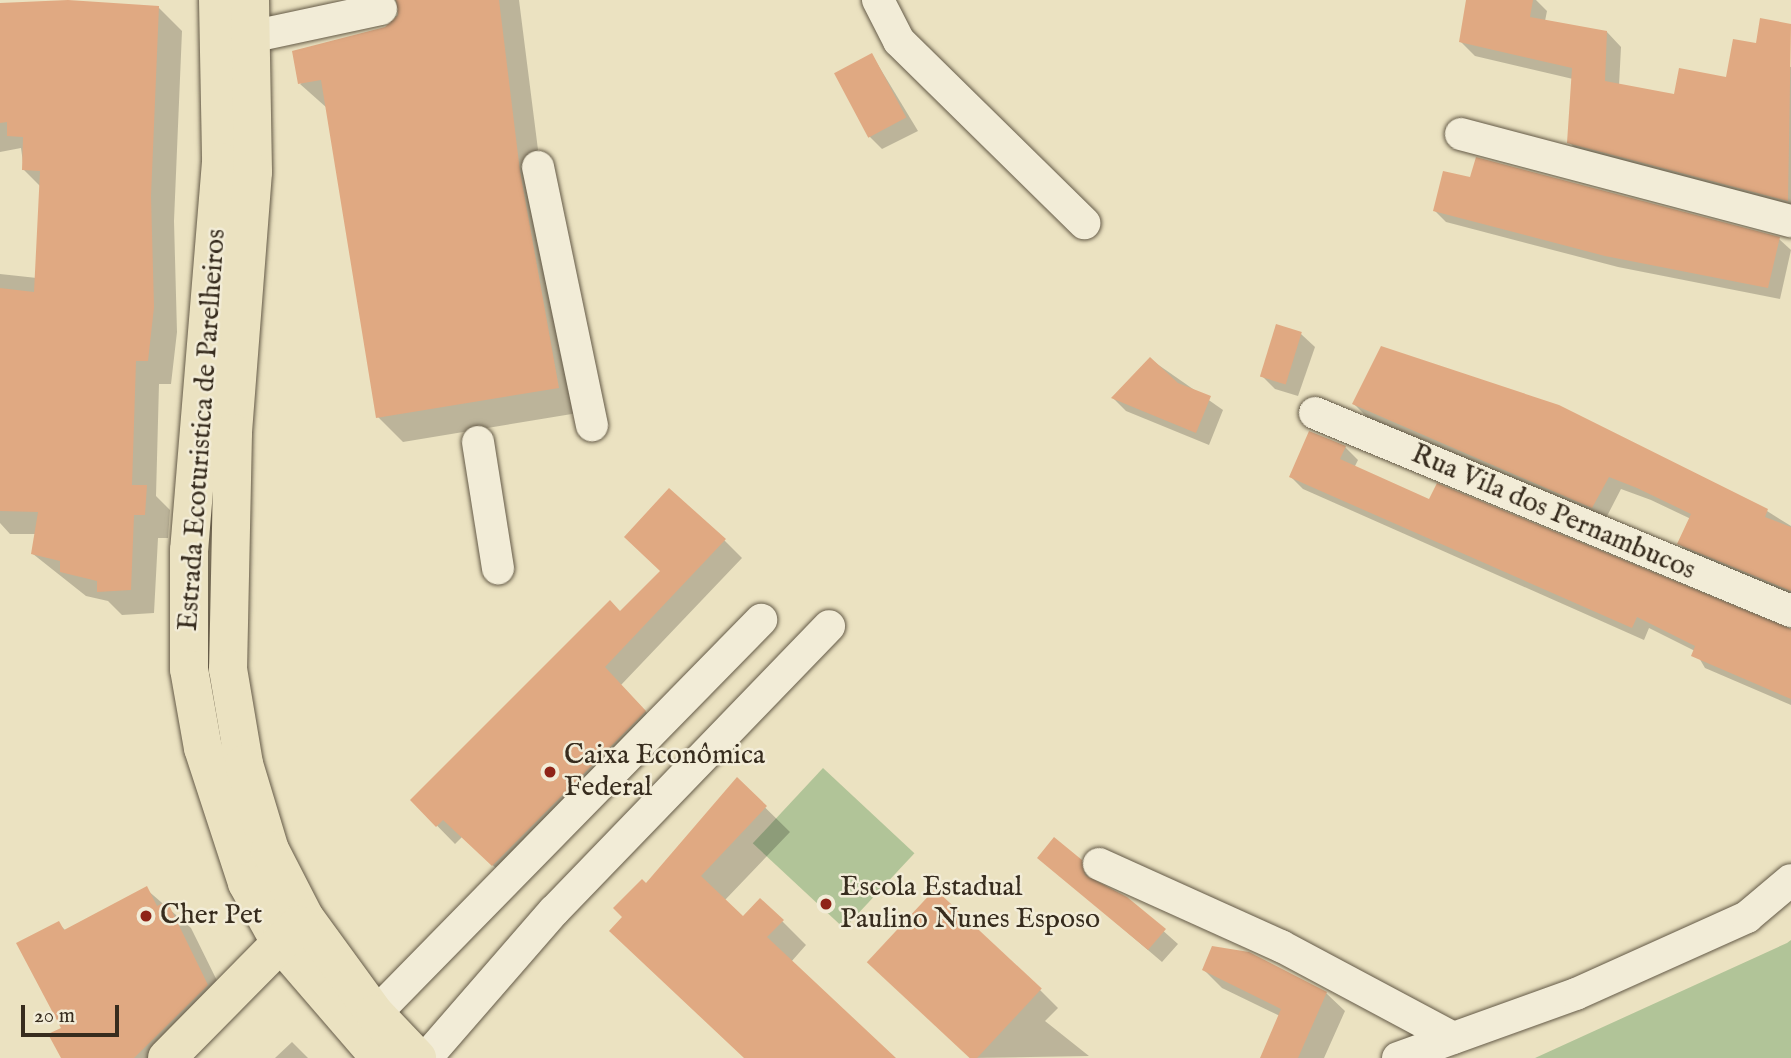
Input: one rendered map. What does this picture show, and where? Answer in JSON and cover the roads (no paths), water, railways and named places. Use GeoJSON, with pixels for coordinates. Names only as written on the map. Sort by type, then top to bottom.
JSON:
{"type":"FeatureCollection","features":[{"type":"Feature","properties":{"kind":"main road","name":"Estrada Ecoturistica de Parelheiros"},"geometry":{"type":"LineString","coordinates":[[218,0],[220,162],[189,550],[189,669],[203,748],[247,883],[417,1058]]}},
{"type":"Feature","properties":{"kind":"main road","name":"Estrada Ecoturistica de Parelheiros"},"geometry":{"type":"LineString","coordinates":[[250,18],[253,172],[238,547],[228,669],[244,764],[292,930],[380,1058]]}},
{"type":"Feature","properties":{"kind":"main road"},"geometry":{"type":"LineString","coordinates":[[167,1058],[292,930]]}},
{"type":"Feature","properties":{"kind":"street"},"geometry":{"type":"LineString","coordinates":[[878,0],[899,41],[1084,223]]}},
{"type":"Feature","properties":{"kind":"street"},"geometry":{"type":"LineString","coordinates":[[250,18],[380,9]]}},
{"type":"Feature","properties":{"kind":"street"},"geometry":{"type":"LineString","coordinates":[[1461,134],[1791,221]]}},
{"type":"Feature","properties":{"kind":"street"},"geometry":{"type":"LineString","coordinates":[[538,167],[592,425]]}},
{"type":"Feature","properties":{"kind":"street","name":"Rua Vila dos Pernambucos"},"geometry":{"type":"LineString","coordinates":[[1314,414],[1791,611]]}},
{"type":"Feature","properties":{"kind":"street"},"geometry":{"type":"LineString","coordinates":[[478,442],[498,568]]}},
{"type":"Feature","properties":{"kind":"street"},"geometry":{"type":"LineString","coordinates":[[189,550],[238,547]]}},
{"type":"Feature","properties":{"kind":"street"},"geometry":{"type":"LineString","coordinates":[[375,1014],[761,620]]}},
{"type":"Feature","properties":{"kind":"street"},"geometry":{"type":"LineString","coordinates":[[426,1058],[554,911],[829,626]]}},
{"type":"Feature","properties":{"kind":"street"},"geometry":{"type":"LineString","coordinates":[[1099,864],[1281,946],[1453,1038]]}},
{"type":"Feature","properties":{"kind":"street"},"geometry":{"type":"LineString","coordinates":[[1398,1058],[1576,994],[1747,917],[1791,880]]}},
{"type":"Feature","properties":{"kind":"place","name":"Caixa Econômica Federal"},"geometry":{"type":"Point","coordinates":[550,772]}},
{"type":"Feature","properties":{"kind":"place","name":"Escola Estadual Paulino Nunes Esposo"},"geometry":{"type":"Point","coordinates":[826,904]}},
{"type":"Feature","properties":{"kind":"place","name":"Cher Pet"},"geometry":{"type":"Point","coordinates":[146,916]}}]}
